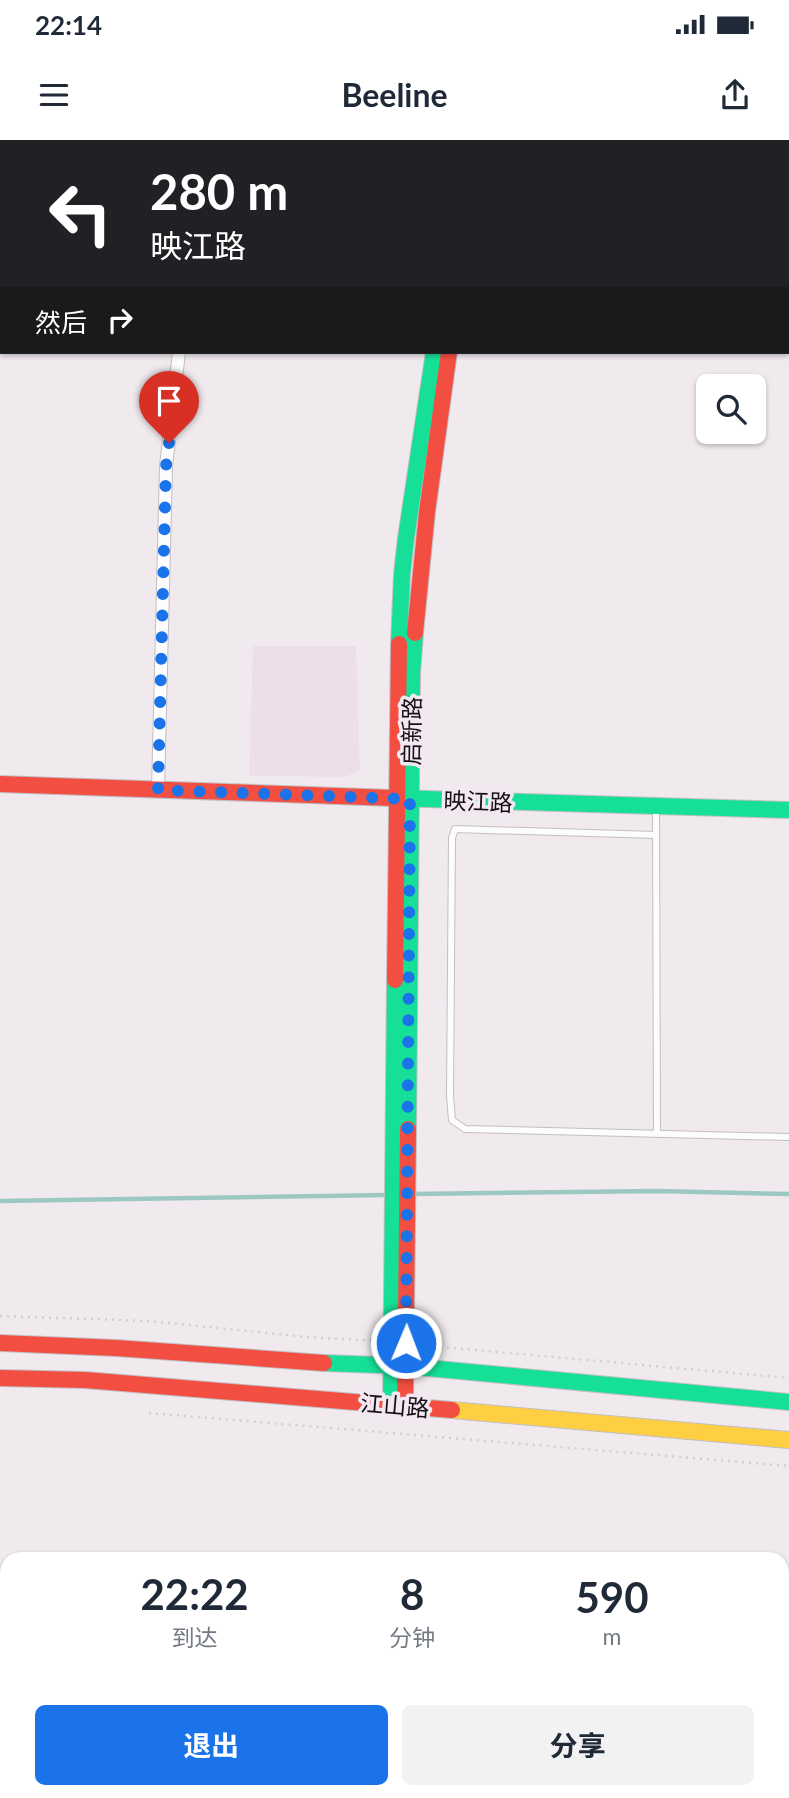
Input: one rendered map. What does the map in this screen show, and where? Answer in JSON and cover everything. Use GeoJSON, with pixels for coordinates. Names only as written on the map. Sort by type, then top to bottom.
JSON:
{"type":"FeatureCollection","features":[{"type":"Feature","properties":{"kind":"street"},"geometry":{"type":"LineString","coordinates":[[158,790],[166,466],[179,354]]}},
{"type":"Feature","properties":{"kind":"street","name":"启新路"},"geometry":{"type":"LineString","coordinates":[[398,1405],[403,799],[397,680],[405,538],[434,354]]}},
{"type":"Feature","properties":{"kind":"street","name":"启新路"},"geometry":{"type":"LineString","coordinates":[[403,799],[415,615],[427,500],[449,354]]}},
{"type":"Feature","properties":{"kind":"street","name":"映江路"},"geometry":{"type":"LineString","coordinates":[[0,784],[789,810]]}},
{"type":"Feature","properties":{"kind":"street","name":"江山路"},"geometry":{"type":"LineString","coordinates":[[0,1343],[399,1366],[789,1402]]}},
{"type":"Feature","properties":{"kind":"street","name":"江山路"},"geometry":{"type":"LineString","coordinates":[[0,1378],[85,1380],[789,1440]]}},
{"type":"Feature","properties":{"kind":"lane"},"geometry":{"type":"LineString","coordinates":[[656,806],[657,1134]]}},
{"type":"Feature","properties":{"kind":"lane"},"geometry":{"type":"LineString","coordinates":[[656,835],[455,829],[452,838],[452,1120],[465,1129],[789,1137]]}},
{"type":"Feature","properties":{"kind":"path"},"geometry":{"type":"LineString","coordinates":[[149,1413],[789,1466]]}},
{"type":"Feature","properties":{"kind":"shaded area"},"geometry":{"type":"Polygon","coordinates":[[[253,646],[356,646],[360,771],[344,777],[249,776],[253,646]]]}},
{"type":"Feature","properties":{"kind":"waterway"},"geometry":{"type":"LineString","coordinates":[[412,1194],[656,1191],[789,1194]]}},
{"type":"Feature","properties":{"kind":"waterway"},"geometry":{"type":"LineString","coordinates":[[0,1201],[389,1195]]}},
{"type":"Feature","properties":{"kind":"traffic: fast"},"geometry":{"type":"LineString","coordinates":[[399,644],[406,538],[434,354]]}},
{"type":"Feature","properties":{"kind":"traffic: fast"},"geometry":{"type":"LineString","coordinates":[[408,1129],[412,674],[415,633]]}},
{"type":"Feature","properties":{"kind":"traffic: fast"},"geometry":{"type":"LineString","coordinates":[[393,798],[789,810]]}},
{"type":"Feature","properties":{"kind":"traffic: fast"},"geometry":{"type":"LineString","coordinates":[[391,1405],[395,980]]}},
{"type":"Feature","properties":{"kind":"traffic: fast"},"geometry":{"type":"LineString","coordinates":[[324,1363],[406,1366],[789,1402]]}},
{"type":"Feature","properties":{"kind":"traffic: slow"},"geometry":{"type":"LineString","coordinates":[[452,1410],[789,1440]]}},
{"type":"Feature","properties":{"kind":"traffic: jam"},"geometry":{"type":"LineString","coordinates":[[415,633],[427,512],[449,354]]}},
{"type":"Feature","properties":{"kind":"traffic: jam"},"geometry":{"type":"LineString","coordinates":[[395,980],[399,644]]}},
{"type":"Feature","properties":{"kind":"traffic: jam"},"geometry":{"type":"LineString","coordinates":[[0,784],[393,798]]}},
{"type":"Feature","properties":{"kind":"traffic: jam"},"geometry":{"type":"LineString","coordinates":[[405,1406],[408,1129]]}},
{"type":"Feature","properties":{"kind":"traffic: jam"},"geometry":{"type":"LineString","coordinates":[[0,1343],[116,1348],[324,1363]]}},
{"type":"Feature","properties":{"kind":"traffic: jam"},"geometry":{"type":"LineString","coordinates":[[0,1378],[85,1380],[452,1410]]}},
{"type":"Feature","properties":{"kind":"route"},"geometry":{"type":"LineString","coordinates":[[169,443],[166,466],[158,790],[410,799],[406,1343]]}}]}
